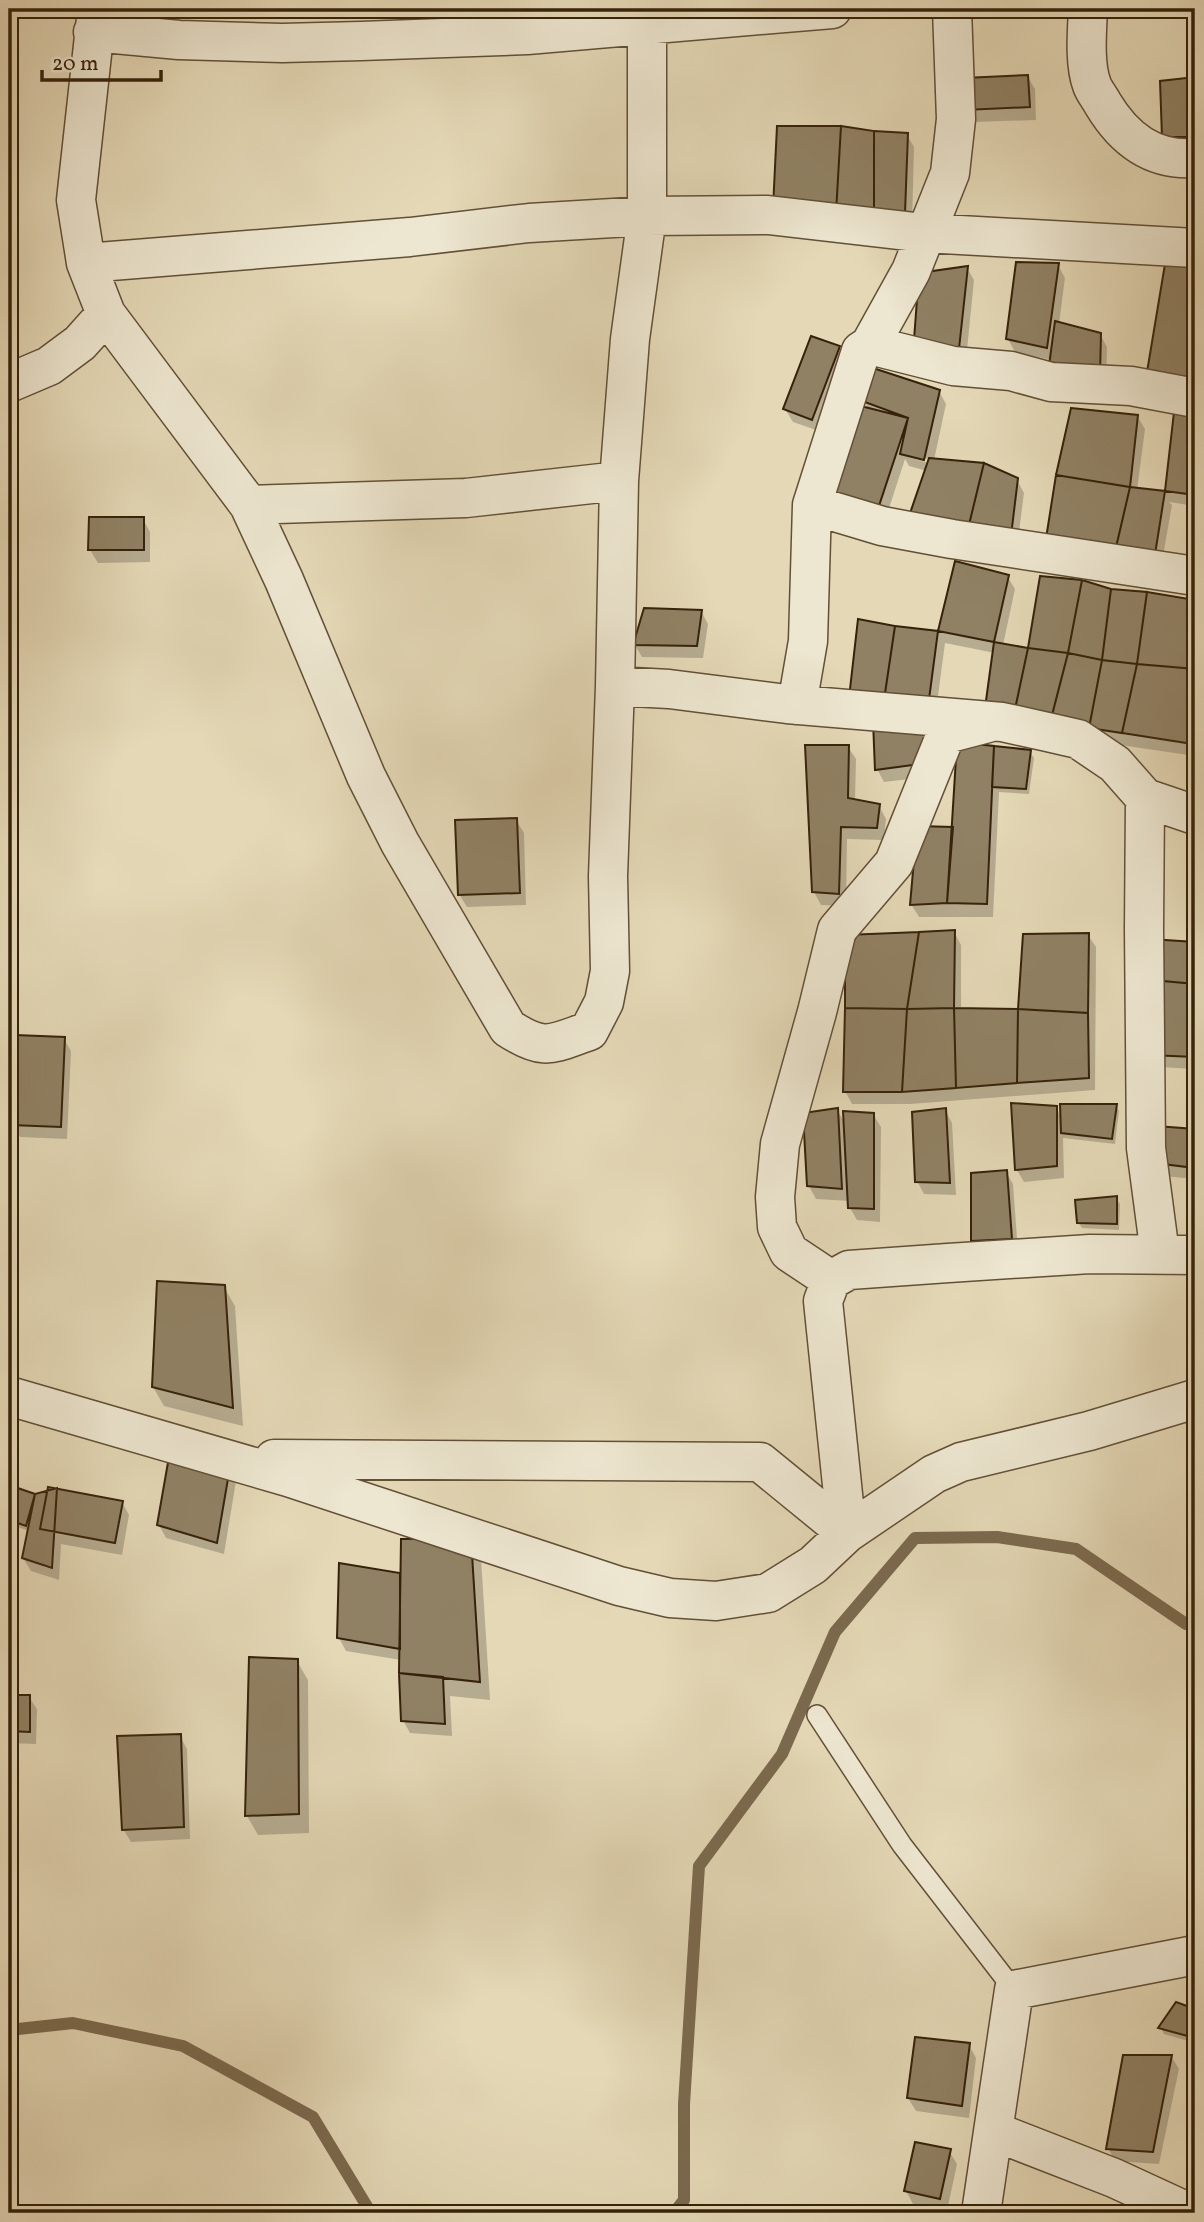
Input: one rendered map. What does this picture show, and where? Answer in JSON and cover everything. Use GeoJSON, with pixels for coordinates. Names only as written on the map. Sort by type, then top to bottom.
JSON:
{"type":"FeatureCollection","features":[{"type":"Feature","properties":{"kind":"street"},"geometry":{"type":"LineString","coordinates":[[647,17],[647,216],[630,339],[619,481],[608,876],[610,971],[604,1002],[589,1031],[547,1046],[528,1041],[508,1028],[400,843],[366,776],[284,580],[249,505],[106,314],[86,262],[76,200],[95,20],[179,40],[282,26],[527,36],[647,17],[832,9]]}},
{"type":"Feature","properties":{"kind":"street"},"geometry":{"type":"LineString","coordinates":[[797,705],[808,641],[812,505],[861,351],[870,345],[911,271],[950,173],[956,118],[952,9]]}},
{"type":"Feature","properties":{"kind":"street"},"geometry":{"type":"LineString","coordinates":[[1088,9],[1087,43],[1092,84],[1115,125],[1139,146],[1179,159],[1195,158]]}},
{"type":"Feature","properties":{"kind":"street"},"geometry":{"type":"LineString","coordinates":[[86,262],[410,237],[529,223],[647,216],[768,215],[924,233],[1195,248]]}},
{"type":"Feature","properties":{"kind":"street"},"geometry":{"type":"LineString","coordinates":[[9,383],[49,366],[80,343],[106,314]]}},
{"type":"Feature","properties":{"kind":"street"},"geometry":{"type":"LineString","coordinates":[[870,345],[953,366],[1011,371],[1051,382],[1131,386],[1195,398]]}},
{"type":"Feature","properties":{"kind":"street"},"geometry":{"type":"LineString","coordinates":[[249,505],[466,498],[619,481]]}},
{"type":"Feature","properties":{"kind":"street"},"geometry":{"type":"LineString","coordinates":[[812,505],[882,526],[940,537],[1195,576]]}},
{"type":"Feature","properties":{"kind":"street"},"geometry":{"type":"LineString","coordinates":[[615,686],[669,689],[797,705],[988,723],[1002,722],[1078,739],[1115,764],[1145,798],[1195,815]]}},
{"type":"Feature","properties":{"kind":"street"},"geometry":{"type":"LineString","coordinates":[[831,1280],[789,1252],[777,1227],[775,1197],[780,1144],[817,1012],[836,930],[894,863],[946,734],[988,723]]}},
{"type":"Feature","properties":{"kind":"street"},"geometry":{"type":"LineString","coordinates":[[847,1533],[823,1301],[831,1280],[849,1270],[1090,1254],[1177,1254],[1146,1148],[1143,929],[1145,798]]}},
{"type":"Feature","properties":{"kind":"street"},"geometry":{"type":"LineString","coordinates":[[9,1396],[288,1477],[619,1586],[670,1598],[716,1601],[768,1592],[813,1565],[847,1533],[934,1474],[961,1462],[1089,1431],[1195,1399]]}},
{"type":"Feature","properties":{"kind":"street"},"geometry":{"type":"LineString","coordinates":[[274,1459],[760,1462],[847,1533]]}},
{"type":"Feature","properties":{"kind":"street"},"geometry":{"type":"LineString","coordinates":[[981,2213],[1014,1990],[1189,1960]]}},
{"type":"Feature","properties":{"kind":"street"},"geometry":{"type":"LineString","coordinates":[[993,2131],[1115,2178],[1185,2213]]}},
{"type":"Feature","properties":{"kind":"lane"},"geometry":{"type":"LineString","coordinates":[[817,1715],[902,1845],[1014,1990]]}},
{"type":"Feature","properties":{"kind":"building"},"geometry":{"type":"Polygon","coordinates":[[[1028,75],[1030,107],[965,110],[964,78],[1028,75]]]}},
{"type":"Feature","properties":{"kind":"building"},"geometry":{"type":"Polygon","coordinates":[[[1195,77],[1195,137],[1162,137],[1160,81],[1195,77]]]}},
{"type":"Feature","properties":{"kind":"building"},"geometry":{"type":"Polygon","coordinates":[[[777,126],[841,126],[836,213],[773,208],[777,126]]]}},
{"type":"Feature","properties":{"kind":"building"},"geometry":{"type":"Polygon","coordinates":[[[841,126],[874,131],[874,213],[836,213],[841,126]]]}},
{"type":"Feature","properties":{"kind":"building"},"geometry":{"type":"Polygon","coordinates":[[[874,131],[908,133],[905,213],[874,213],[874,131]]]}},
{"type":"Feature","properties":{"kind":"building"},"geometry":{"type":"Polygon","coordinates":[[[1166,258],[1195,259],[1195,348],[1187,384],[1147,372],[1166,258]]]}},
{"type":"Feature","properties":{"kind":"building"},"geometry":{"type":"Polygon","coordinates":[[[1016,262],[1059,263],[1047,348],[1006,339],[1016,262]]]}},
{"type":"Feature","properties":{"kind":"building"},"geometry":{"type":"Polygon","coordinates":[[[968,266],[958,358],[913,353],[919,273],[968,266]]]}},
{"type":"Feature","properties":{"kind":"building"},"geometry":{"type":"Polygon","coordinates":[[[1055,321],[1101,333],[1100,376],[1048,373],[1055,321]]]}},
{"type":"Feature","properties":{"kind":"building"},"geometry":{"type":"Polygon","coordinates":[[[811,336],[840,346],[812,420],[783,409],[811,336]]]}},
{"type":"Feature","properties":{"kind":"building"},"geometry":{"type":"Polygon","coordinates":[[[873,368],[940,390],[924,460],[900,454],[908,418],[862,401],[873,368]]]}},
{"type":"Feature","properties":{"kind":"building"},"geometry":{"type":"Polygon","coordinates":[[[853,404],[908,418],[874,521],[821,505],[853,404]]]}},
{"type":"Feature","properties":{"kind":"building"},"geometry":{"type":"Polygon","coordinates":[[[1071,408],[1138,415],[1130,487],[1056,475],[1071,408]]]}},
{"type":"Feature","properties":{"kind":"building"},"geometry":{"type":"Polygon","coordinates":[[[1174,412],[1195,413],[1195,495],[1165,491],[1174,412]]]}},
{"type":"Feature","properties":{"kind":"building"},"geometry":{"type":"Polygon","coordinates":[[[929,458],[984,463],[966,537],[907,522],[929,458]]]}},
{"type":"Feature","properties":{"kind":"building"},"geometry":{"type":"Polygon","coordinates":[[[984,463],[1018,478],[1010,544],[966,537],[984,463]]]}},
{"type":"Feature","properties":{"kind":"building"},"geometry":{"type":"Polygon","coordinates":[[[1056,475],[1130,487],[1114,556],[1045,545],[1056,475]]]}},
{"type":"Feature","properties":{"kind":"building"},"geometry":{"type":"Polygon","coordinates":[[[1130,487],[1165,491],[1154,561],[1114,556],[1130,487]]]}},
{"type":"Feature","properties":{"kind":"building"},"geometry":{"type":"Polygon","coordinates":[[[89,517],[144,517],[144,550],[88,550],[89,517]]]}},
{"type":"Feature","properties":{"kind":"building"},"geometry":{"type":"Polygon","coordinates":[[[955,561],[1009,575],[994,642],[938,631],[955,561]]]}},
{"type":"Feature","properties":{"kind":"building"},"geometry":{"type":"Polygon","coordinates":[[[1040,576],[1082,580],[1068,653],[1028,648],[1040,576]]]}},
{"type":"Feature","properties":{"kind":"building"},"geometry":{"type":"Polygon","coordinates":[[[1082,580],[1111,589],[1102,660],[1068,653],[1082,580]]]}},
{"type":"Feature","properties":{"kind":"building"},"geometry":{"type":"Polygon","coordinates":[[[1111,589],[1147,592],[1137,664],[1102,660],[1111,589]]]}},
{"type":"Feature","properties":{"kind":"building"},"geometry":{"type":"Polygon","coordinates":[[[1147,592],[1195,600],[1195,669],[1137,664],[1147,592]]]}},
{"type":"Feature","properties":{"kind":"building"},"geometry":{"type":"Polygon","coordinates":[[[644,608],[702,610],[697,646],[633,645],[644,608]]]}},
{"type":"Feature","properties":{"kind":"building"},"geometry":{"type":"Polygon","coordinates":[[[858,619],[895,626],[884,700],[849,698],[858,619]]]}},
{"type":"Feature","properties":{"kind":"building"},"geometry":{"type":"Polygon","coordinates":[[[895,626],[938,631],[928,707],[884,700],[895,626]]]}},
{"type":"Feature","properties":{"kind":"building"},"geometry":{"type":"Polygon","coordinates":[[[994,642],[1028,648],[1014,714],[985,708],[994,642]]]}},
{"type":"Feature","properties":{"kind":"building"},"geometry":{"type":"Polygon","coordinates":[[[1028,648],[1068,653],[1050,723],[1014,714],[1028,648]]]}},
{"type":"Feature","properties":{"kind":"building"},"geometry":{"type":"Polygon","coordinates":[[[1068,653],[1102,660],[1089,728],[1050,723],[1068,653]]]}},
{"type":"Feature","properties":{"kind":"building"},"geometry":{"type":"Polygon","coordinates":[[[1102,660],[1137,664],[1122,733],[1089,728],[1102,660]]]}},
{"type":"Feature","properties":{"kind":"building"},"geometry":{"type":"Polygon","coordinates":[[[1137,664],[1195,669],[1193,744],[1122,733],[1137,664]]]}},
{"type":"Feature","properties":{"kind":"building"},"geometry":{"type":"Polygon","coordinates":[[[873,721],[926,730],[928,763],[875,770],[873,721]]]}},
{"type":"Feature","properties":{"kind":"building"},"geometry":{"type":"Polygon","coordinates":[[[957,742],[994,746],[987,904],[947,903],[957,742]]]}},
{"type":"Feature","properties":{"kind":"building"},"geometry":{"type":"Polygon","coordinates":[[[805,745],[849,745],[848,798],[880,804],[877,828],[841,827],[839,894],[812,892],[805,745]]]}},
{"type":"Feature","properties":{"kind":"building"},"geometry":{"type":"Polygon","coordinates":[[[994,746],[1031,750],[1026,789],[992,787],[994,746]]]}},
{"type":"Feature","properties":{"kind":"building"},"geometry":{"type":"Polygon","coordinates":[[[517,818],[520,893],[458,895],[455,820],[517,818]]]}},
{"type":"Feature","properties":{"kind":"building"},"geometry":{"type":"Polygon","coordinates":[[[917,826],[953,827],[947,903],[910,905],[917,826]]]}},
{"type":"Feature","properties":{"kind":"building"},"geometry":{"type":"Polygon","coordinates":[[[955,930],[954,1008],[907,1009],[919,932],[955,930]]]}},
{"type":"Feature","properties":{"kind":"building"},"geometry":{"type":"Polygon","coordinates":[[[919,932],[907,1009],[845,1008],[845,935],[919,932]]]}},
{"type":"Feature","properties":{"kind":"building"},"geometry":{"type":"Polygon","coordinates":[[[1089,933],[1088,1013],[1018,1009],[1023,934],[1089,933]]]}},
{"type":"Feature","properties":{"kind":"building"},"geometry":{"type":"Polygon","coordinates":[[[1150,939],[1195,942],[1195,984],[1152,980],[1150,939]]]}},
{"type":"Feature","properties":{"kind":"building"},"geometry":{"type":"Polygon","coordinates":[[[1152,980],[1195,984],[1195,1057],[1149,1055],[1152,980]]]}},
{"type":"Feature","properties":{"kind":"building"},"geometry":{"type":"Polygon","coordinates":[[[845,1008],[907,1009],[902,1092],[843,1092],[845,1008]]]}},
{"type":"Feature","properties":{"kind":"building"},"geometry":{"type":"Polygon","coordinates":[[[954,1008],[956,1088],[902,1092],[907,1009],[954,1008]]]}},
{"type":"Feature","properties":{"kind":"building"},"geometry":{"type":"Polygon","coordinates":[[[954,1008],[1018,1009],[1017,1083],[956,1088],[954,1008]]]}},
{"type":"Feature","properties":{"kind":"building"},"geometry":{"type":"Polygon","coordinates":[[[1018,1009],[1088,1013],[1089,1078],[1017,1083],[1018,1009]]]}},
{"type":"Feature","properties":{"kind":"building"},"geometry":{"type":"Polygon","coordinates":[[[15,1035],[65,1037],[61,1127],[11,1125],[15,1035]]]}},
{"type":"Feature","properties":{"kind":"building"},"geometry":{"type":"Polygon","coordinates":[[[1011,1103],[1057,1106],[1057,1166],[1015,1170],[1011,1103]]]}},
{"type":"Feature","properties":{"kind":"building"},"geometry":{"type":"Polygon","coordinates":[[[1060,1104],[1117,1104],[1112,1139],[1061,1133],[1060,1104]]]}},
{"type":"Feature","properties":{"kind":"building"},"geometry":{"type":"Polygon","coordinates":[[[838,1108],[842,1189],[807,1186],[803,1113],[838,1108]]]}},
{"type":"Feature","properties":{"kind":"building"},"geometry":{"type":"Polygon","coordinates":[[[946,1108],[950,1183],[915,1182],[912,1112],[946,1108]]]}},
{"type":"Feature","properties":{"kind":"building"},"geometry":{"type":"Polygon","coordinates":[[[843,1111],[874,1113],[874,1209],[848,1208],[843,1111]]]}},
{"type":"Feature","properties":{"kind":"building"},"geometry":{"type":"Polygon","coordinates":[[[1156,1126],[1195,1129],[1195,1168],[1155,1163],[1156,1126]]]}},
{"type":"Feature","properties":{"kind":"building"},"geometry":{"type":"Polygon","coordinates":[[[1007,1170],[1012,1239],[971,1241],[971,1173],[1007,1170]]]}},
{"type":"Feature","properties":{"kind":"building"},"geometry":{"type":"Polygon","coordinates":[[[1117,1196],[1117,1224],[1077,1223],[1075,1200],[1117,1196]]]}},
{"type":"Feature","properties":{"kind":"building"},"geometry":{"type":"Polygon","coordinates":[[[157,1281],[225,1285],[233,1408],[152,1387],[157,1281]]]}},
{"type":"Feature","properties":{"kind":"building"},"geometry":{"type":"Polygon","coordinates":[[[170,1451],[230,1467],[217,1543],[157,1525],[170,1451]]]}},
{"type":"Feature","properties":{"kind":"building"},"geometry":{"type":"Polygon","coordinates":[[[9,1485],[35,1494],[26,1526],[9,1520],[9,1485]]]}},
{"type":"Feature","properties":{"kind":"building"},"geometry":{"type":"Polygon","coordinates":[[[48,1487],[123,1501],[115,1543],[40,1529],[48,1487]]]}},
{"type":"Feature","properties":{"kind":"building"},"geometry":{"type":"Polygon","coordinates":[[[57,1488],[52,1568],[22,1558],[35,1494],[57,1488]]]}},
{"type":"Feature","properties":{"kind":"building"},"geometry":{"type":"Polygon","coordinates":[[[471,1538],[480,1682],[399,1673],[401,1539],[471,1538]]]}},
{"type":"Feature","properties":{"kind":"building"},"geometry":{"type":"Polygon","coordinates":[[[339,1563],[400,1573],[400,1649],[337,1638],[339,1563]]]}},
{"type":"Feature","properties":{"kind":"building"},"geometry":{"type":"Polygon","coordinates":[[[249,1657],[298,1659],[299,1814],[245,1816],[249,1657]]]}},
{"type":"Feature","properties":{"kind":"building"},"geometry":{"type":"Polygon","coordinates":[[[399,1673],[443,1677],[445,1724],[401,1721],[399,1673]]]}},
{"type":"Feature","properties":{"kind":"building"},"geometry":{"type":"Polygon","coordinates":[[[9,1695],[30,1695],[30,1732],[9,1731],[9,1695]]]}},
{"type":"Feature","properties":{"kind":"building"},"geometry":{"type":"Polygon","coordinates":[[[181,1734],[184,1827],[122,1830],[117,1736],[181,1734]]]}},
{"type":"Feature","properties":{"kind":"building"},"geometry":{"type":"Polygon","coordinates":[[[1176,2002],[1195,2009],[1195,2038],[1158,2028],[1176,2002]]]}},
{"type":"Feature","properties":{"kind":"building"},"geometry":{"type":"Polygon","coordinates":[[[915,2037],[970,2043],[962,2106],[907,2098],[915,2037]]]}},
{"type":"Feature","properties":{"kind":"building"},"geometry":{"type":"Polygon","coordinates":[[[1123,2055],[1172,2055],[1153,2152],[1106,2149],[1123,2055]]]}},
{"type":"Feature","properties":{"kind":"building"},"geometry":{"type":"Polygon","coordinates":[[[915,2142],[951,2149],[940,2199],[904,2191],[915,2142]]]}},
{"type":"Feature","properties":{"kind":"waterway"},"geometry":{"type":"LineString","coordinates":[[674,2213],[684,2200],[684,2104],[699,1866],[782,1754],[835,1632],[915,1538],[997,1537],[1076,1549],[1186,1624],[1195,1618]]}},
{"type":"Feature","properties":{"kind":"waterway"},"geometry":{"type":"LineString","coordinates":[[9,2030],[73,2023],[183,2046],[313,2117],[371,2213]]}}]}
